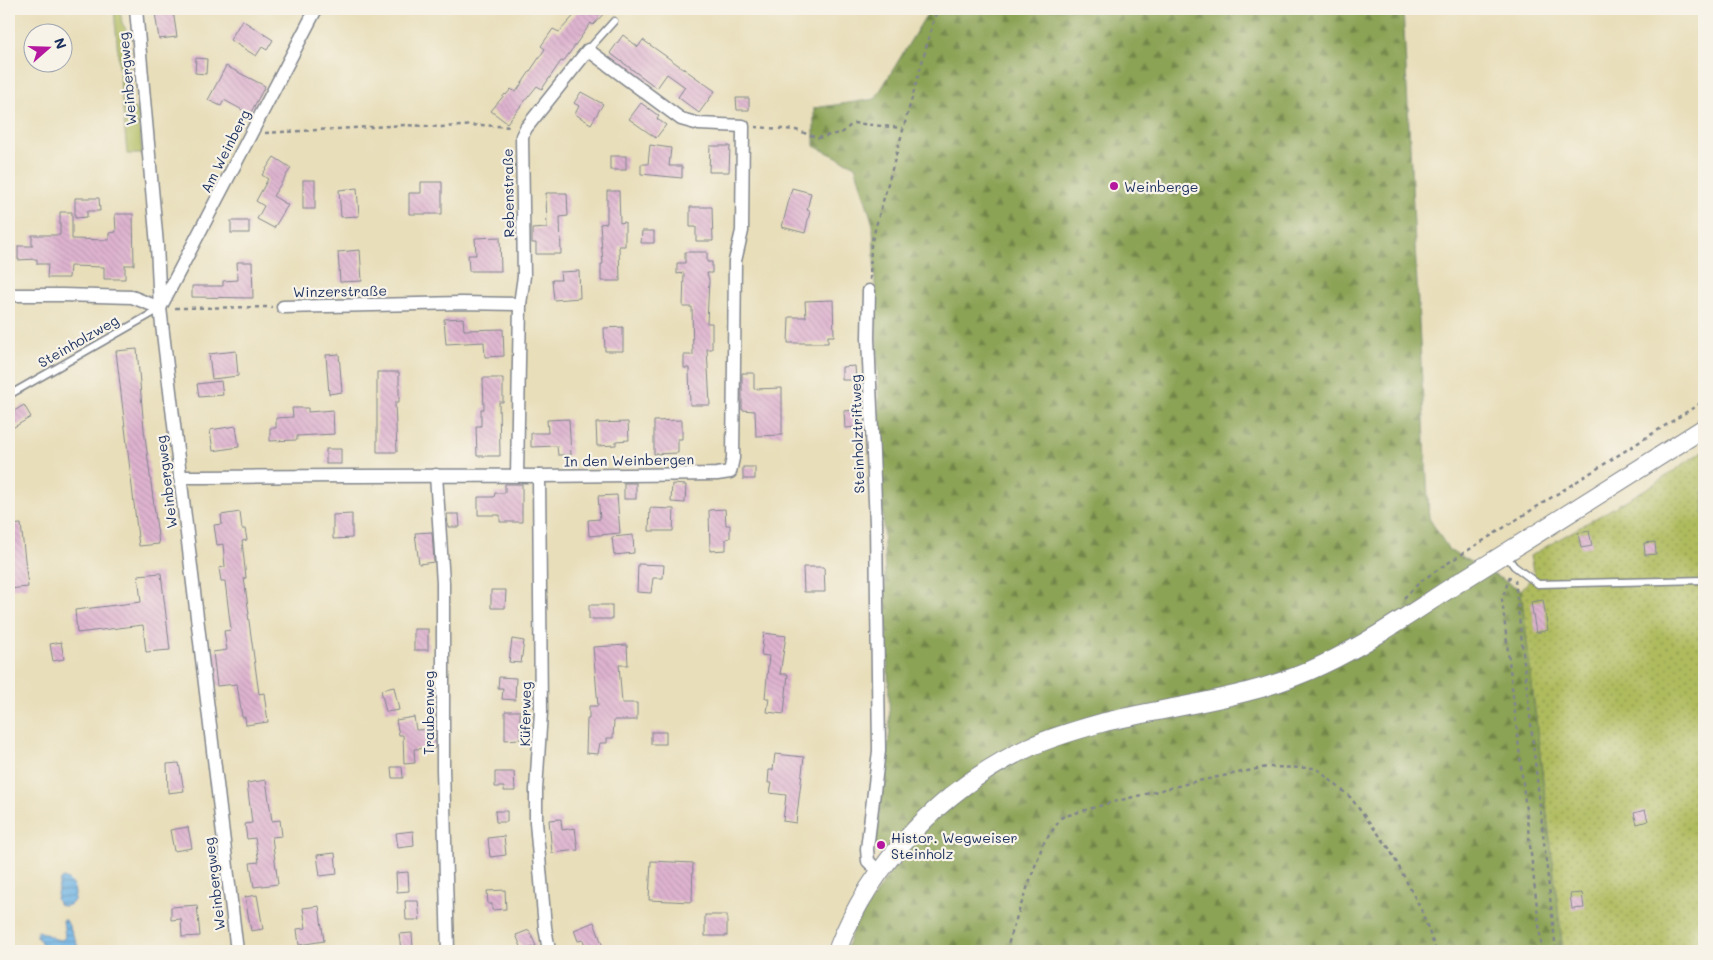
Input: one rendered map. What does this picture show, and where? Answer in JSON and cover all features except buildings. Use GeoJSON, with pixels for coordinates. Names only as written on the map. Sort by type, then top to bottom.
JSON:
{"type":"FeatureCollection","features":[{"type":"Feature","properties":{"kind":"main road"},"geometry":{"type":"LineString","coordinates":[[837,951],[850,921],[865,895],[894,854],[923,822],[948,799],[984,773],[1032,747],[1067,733],[1104,723],[1251,691],[1307,671],[1341,656],[1509,560],[1704,428]]}},
{"type":"Feature","properties":{"kind":"street","name":"Weinbergweg"},"geometry":{"type":"LineString","coordinates":[[136,9],[157,245],[160,308],[237,951]]}},
{"type":"Feature","properties":{"kind":"street","name":"Am Weinberg"},"geometry":{"type":"LineString","coordinates":[[160,308],[316,9]]}},
{"type":"Feature","properties":{"kind":"street"},"geometry":{"type":"LineString","coordinates":[[588,50],[681,119],[699,124],[743,126]]}},
{"type":"Feature","properties":{"kind":"street","name":"Rebenstraße"},"geometry":{"type":"LineString","coordinates":[[517,476],[520,304],[524,276],[522,136],[526,128],[588,50]]}},
{"type":"Feature","properties":{"kind":"street","name":"In den Weinbergen"},"geometry":{"type":"LineString","coordinates":[[180,477],[539,476],[728,473],[732,470],[736,261],[742,231],[743,126]]}},
{"type":"Feature","properties":{"kind":"street","name":"Steinholztriftweg"},"geometry":{"type":"LineString","coordinates":[[869,291],[868,338],[876,524],[879,751],[867,850],[868,861],[872,865]]}},
{"type":"Feature","properties":{"kind":"street"},"geometry":{"type":"LineString","coordinates":[[9,295],[132,297],[160,308]]}},
{"type":"Feature","properties":{"kind":"street","name":"Winzerstraße"},"geometry":{"type":"LineString","coordinates":[[283,307],[462,303],[520,304]]}},
{"type":"Feature","properties":{"kind":"street","name":"Traubenweg"},"geometry":{"type":"LineString","coordinates":[[436,475],[443,583],[443,770],[448,951]]}},
{"type":"Feature","properties":{"kind":"street","name":"Küferweg"},"geometry":{"type":"LineString","coordinates":[[539,476],[541,712],[536,822],[545,927],[549,951]]}},
{"type":"Feature","properties":{"kind":"lane"},"geometry":{"type":"LineString","coordinates":[[588,50],[614,21]]}},
{"type":"Feature","properties":{"kind":"lane","name":"Steinholzweg"},"geometry":{"type":"LineString","coordinates":[[9,395],[160,308]]}},
{"type":"Feature","properties":{"kind":"lane"},"geometry":{"type":"LineString","coordinates":[[1509,560],[1538,584],[1704,580]]}},
{"type":"Feature","properties":{"kind":"path"},"geometry":{"type":"LineString","coordinates":[[869,291],[871,244],[936,9]]}},
{"type":"Feature","properties":{"kind":"path"},"geometry":{"type":"LineString","coordinates":[[743,126],[796,130],[818,138],[843,132],[853,123],[902,128]]}},
{"type":"Feature","properties":{"kind":"path"},"geometry":{"type":"LineString","coordinates":[[252,133],[406,124],[526,128]]}},
{"type":"Feature","properties":{"kind":"path","name":"Winzerstraße"},"geometry":{"type":"LineString","coordinates":[[160,308],[283,307]]}},
{"type":"Feature","properties":{"kind":"path"},"geometry":{"type":"LineString","coordinates":[[1404,598],[1420,582],[1440,568],[1704,402]]}},
{"type":"Feature","properties":{"kind":"path"},"geometry":{"type":"LineString","coordinates":[[1509,560],[1502,599],[1542,951]]}},
{"type":"Feature","properties":{"kind":"path"},"geometry":{"type":"LineString","coordinates":[[1509,560],[1556,951]]}},
{"type":"Feature","properties":{"kind":"path"},"geometry":{"type":"LineString","coordinates":[[1007,951],[1011,933],[1043,844],[1062,817],[1198,781],[1267,767],[1316,768],[1350,797],[1389,848],[1421,909],[1436,951]]}},
{"type":"Feature","properties":{"kind":"green space"},"geometry":{"type":"Polygon","coordinates":[[[114,9],[120,9],[122,23],[127,31],[131,106],[138,111],[142,154],[127,154],[114,9]]]}},
{"type":"Feature","properties":{"kind":"green space"},"geometry":{"type":"Polygon","coordinates":[[[930,9],[1403,9],[1429,518],[1449,550],[1521,590],[1563,951],[845,951],[854,927],[896,863],[875,847],[890,730],[873,225],[855,166],[814,146],[814,108],[875,99],[930,9]]]}},
{"type":"Feature","properties":{"kind":"green space"},"geometry":{"type":"Polygon","coordinates":[[[1704,450],[1704,951],[1563,951],[1521,590],[1534,575],[1530,556],[1656,483],[1704,450]]]}},
{"type":"Feature","properties":{"kind":"water"},"geometry":{"type":"Polygon","coordinates":[[[63,878],[72,885],[75,896],[74,901],[66,906],[59,905],[56,899],[60,880],[63,878]]]}},
{"type":"Feature","properties":{"kind":"water"},"geometry":{"type":"Polygon","coordinates":[[[63,920],[66,920],[79,951],[47,951],[36,935],[38,931],[55,939],[62,940],[65,937],[63,920]]]}},
{"type":"Feature","properties":{"kind":"place","name":"Weinberge"},"geometry":{"type":"Point","coordinates":[1114,186]}},
{"type":"Feature","properties":{"kind":"place","name":"Histor. Wegweiser Steinholz"},"geometry":{"type":"Point","coordinates":[881,845]}}]}
